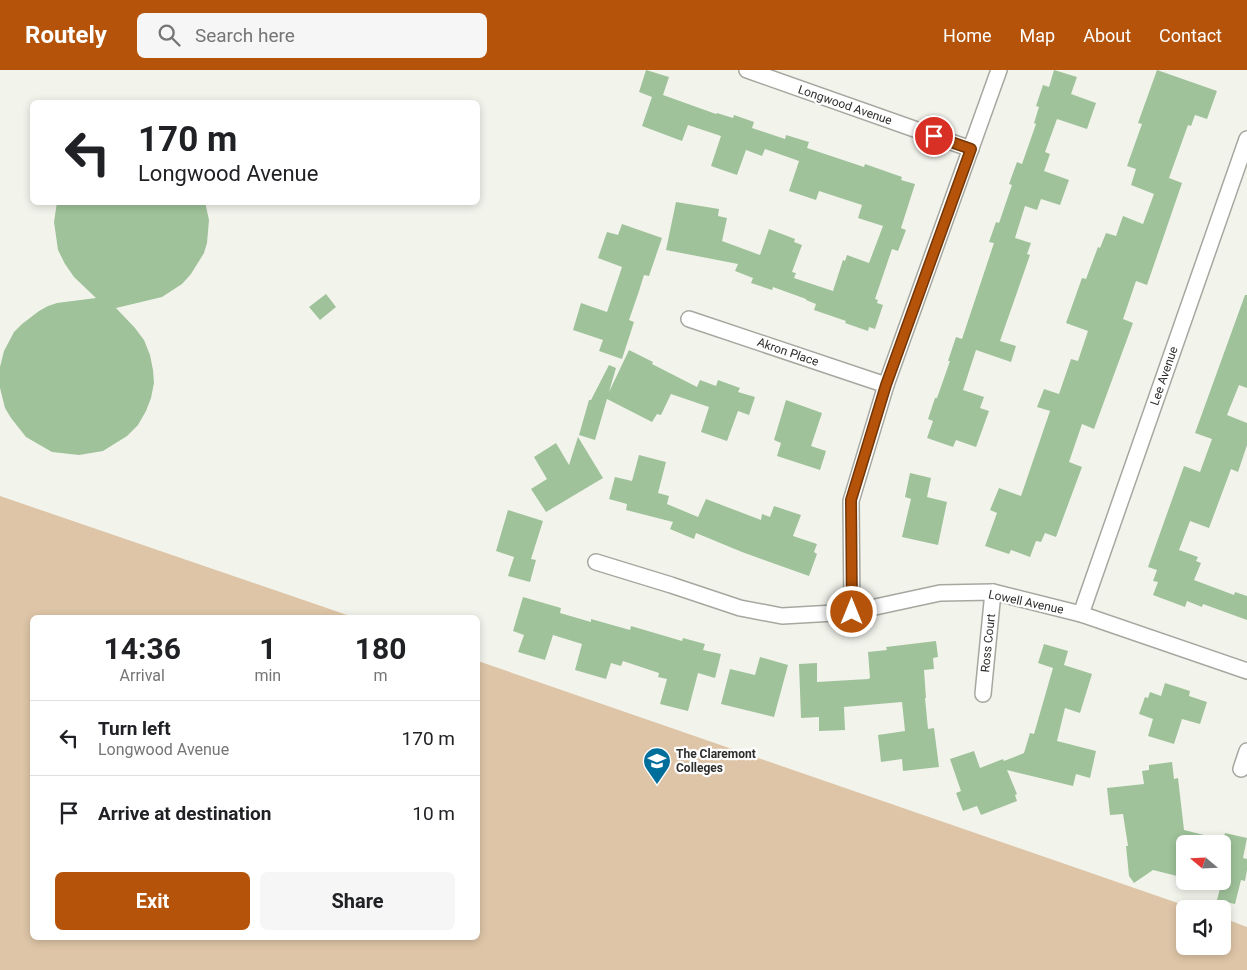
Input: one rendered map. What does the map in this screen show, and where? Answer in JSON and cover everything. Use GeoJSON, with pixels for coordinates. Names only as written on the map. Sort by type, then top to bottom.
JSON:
{"type":"FeatureCollection","features":[{"type":"Feature","properties":{"kind":"street","name":"Longwood Avenue"},"geometry":{"type":"LineString","coordinates":[[747,70],[971,149]]}},
{"type":"Feature","properties":{"kind":"street"},"geometry":{"type":"LineString","coordinates":[[852,612],[851,500],[886,385],[998,70]]}},
{"type":"Feature","properties":{"kind":"street","name":"Lee Avenue"},"geometry":{"type":"LineString","coordinates":[[1080,614],[1247,139]]}},
{"type":"Feature","properties":{"kind":"street","name":"Akron Place"},"geometry":{"type":"LineString","coordinates":[[689,319],[886,385]]}},
{"type":"Feature","properties":{"kind":"street","name":"Lowell Avenue"},"geometry":{"type":"LineString","coordinates":[[596,562],[740,608],[782,616],[852,612],[940,593],[993,592],[1080,614],[1247,671]]}},
{"type":"Feature","properties":{"kind":"street","name":"Ross Court"},"geometry":{"type":"LineString","coordinates":[[983,694],[993,592]]}},
{"type":"Feature","properties":{"kind":"street"},"geometry":{"type":"LineString","coordinates":[[1241,769],[1247,751]]}},
{"type":"Feature","properties":{"kind":"shaded area","name":"The Claremont Colleges"},"geometry":{"type":"Polygon","coordinates":[[[0,496],[347,615],[30,615],[30,940],[480,940],[480,662],[1176,902],[1176,955],[1231,955],[1231,921],[1247,927],[1247,970],[0,970],[0,496]]]}},
{"type":"Feature","properties":{"kind":"building"},"geometry":{"type":"Polygon","coordinates":[[[646,70],[669,77],[663,95],[716,114],[733,118],[734,115],[754,122],[752,128],[785,139],[786,135],[809,142],[807,148],[864,167],[865,164],[902,177],[901,180],[915,184],[901,228],[906,230],[898,251],[892,249],[875,299],[878,300],[877,303],[883,305],[875,329],[869,327],[868,331],[845,323],[846,321],[814,310],[816,304],[806,299],[773,287],[772,290],[751,283],[753,278],[735,271],[738,264],[666,250],[676,202],[719,209],[718,216],[727,218],[722,241],[760,255],[769,229],[795,239],[794,242],[802,245],[792,272],[796,273],[794,278],[833,291],[843,260],[845,261],[847,255],[869,263],[883,226],[858,218],[862,205],[819,191],[816,200],[789,191],[799,161],[765,149],[762,156],[746,150],[737,175],[711,166],[721,136],[688,125],[682,141],[642,126],[652,97],[639,92],[646,70]]]}},
{"type":"Feature","properties":{"kind":"building"},"geometry":{"type":"Polygon","coordinates":[[[1054,70],[1077,77],[1071,94],[1096,103],[1087,129],[1057,119],[1045,152],[1050,154],[1044,171],[1069,180],[1060,205],[1041,199],[1037,210],[1025,206],[1015,238],[1031,243],[1027,254],[1030,255],[1000,341],[1016,346],[1011,362],[976,350],[963,390],[984,397],[980,408],[989,411],[976,447],[956,440],[953,447],[927,438],[933,421],[928,419],[950,361],[948,361],[956,337],[962,339],[994,243],[989,242],[996,222],[999,223],[1012,185],[1009,184],[1017,162],[1022,164],[1036,124],[1034,123],[1039,107],[1036,106],[1043,85],[1049,87],[1054,70]]]}},
{"type":"Feature","properties":{"kind":"building"},"geometry":{"type":"Polygon","coordinates":[[[1157,70],[1217,91],[1207,119],[1195,115],[1191,126],[1188,125],[1169,178],[1182,183],[1147,285],[1136,281],[1123,319],[1133,323],[1094,429],[1082,424],[1069,462],[1082,467],[1056,537],[1045,533],[1041,542],[1036,541],[1030,557],[1011,550],[1009,554],[985,546],[997,513],[990,510],[999,488],[1021,496],[1050,411],[1037,407],[1044,389],[1059,394],[1071,359],[1078,361],[1088,331],[1066,323],[1082,278],[1086,279],[1098,247],[1100,248],[1106,233],[1116,236],[1123,216],[1143,224],[1154,194],[1131,185],[1136,169],[1127,166],[1142,124],[1138,123],[1157,70]]]}},
{"type":"Feature","properties":{"kind":"building"},"geometry":{"type":"Polygon","coordinates":[[[57,205],[206,205],[209,220],[204,253],[191,274],[182,284],[162,297],[116,308],[144,340],[150,355],[154,383],[151,398],[138,425],[127,436],[103,451],[79,455],[52,452],[26,437],[5,408],[0,388],[0,367],[4,351],[14,332],[22,324],[48,306],[96,298],[74,277],[65,264],[58,250],[54,222],[57,205]]]}},
{"type":"Feature","properties":{"kind":"building"},"geometry":{"type":"Polygon","coordinates":[[[622,224],[662,238],[649,276],[644,275],[629,320],[634,322],[622,359],[599,351],[603,340],[573,330],[581,303],[607,312],[622,267],[598,258],[607,232],[618,235],[622,224]]]}},
{"type":"Feature","properties":{"kind":"building"},"geometry":{"type":"Polygon","coordinates":[[[326,294],[336,307],[320,320],[309,307],[326,294]]]}},
{"type":"Feature","properties":{"kind":"building"},"geometry":{"type":"Polygon","coordinates":[[[1245,295],[1247,295],[1247,388],[1239,385],[1227,415],[1247,423],[1247,445],[1238,472],[1231,469],[1209,528],[1190,521],[1179,550],[1198,557],[1196,561],[1201,563],[1194,580],[1234,595],[1235,592],[1247,596],[1247,620],[1203,604],[1202,607],[1187,601],[1185,607],[1153,595],[1158,582],[1153,581],[1157,570],[1148,567],[1184,466],[1200,472],[1212,439],[1195,433],[1245,295]]]}},
{"type":"Feature","properties":{"kind":"building"},"geometry":{"type":"Polygon","coordinates":[[[629,350],[697,387],[700,380],[716,386],[718,380],[740,388],[738,392],[755,397],[749,415],[738,411],[727,441],[701,432],[709,407],[671,394],[661,415],[657,414],[652,422],[607,399],[595,440],[579,435],[589,400],[591,400],[609,365],[616,368],[609,392],[629,350]]]}},
{"type":"Feature","properties":{"kind":"building"},"geometry":{"type":"Polygon","coordinates":[[[786,400],[822,413],[811,446],[826,451],[820,470],[777,456],[781,443],[774,440],[786,400]]]}},
{"type":"Feature","properties":{"kind":"building"},"geometry":{"type":"Polygon","coordinates":[[[578,437],[603,478],[546,512],[531,489],[547,479],[534,457],[556,443],[569,465],[578,437]]]}},
{"type":"Feature","properties":{"kind":"building"},"geometry":{"type":"Polygon","coordinates":[[[639,455],[666,462],[658,493],[669,496],[667,504],[698,517],[706,499],[761,520],[762,514],[770,517],[774,506],[801,515],[793,536],[817,544],[814,552],[817,554],[809,576],[696,533],[694,539],[670,529],[673,522],[626,510],[627,504],[609,499],[615,477],[632,481],[639,455]]]}},
{"type":"Feature","properties":{"kind":"building"},"geometry":{"type":"Polygon","coordinates":[[[910,473],[931,478],[927,497],[947,502],[938,545],[902,537],[911,499],[905,497],[910,473]]]}},
{"type":"Feature","properties":{"kind":"building"},"geometry":{"type":"Polygon","coordinates":[[[508,510],[543,521],[531,559],[536,560],[530,582],[508,576],[514,557],[496,551],[508,510]]]}},
{"type":"Feature","properties":{"kind":"building"},"geometry":{"type":"Polygon","coordinates":[[[523,597],[561,608],[560,613],[591,622],[591,619],[630,630],[631,626],[682,641],[683,638],[705,644],[703,650],[721,654],[715,678],[698,673],[688,711],[660,704],[667,679],[658,677],[659,673],[623,661],[621,666],[611,663],[606,679],[575,670],[582,644],[553,635],[545,660],[518,652],[524,635],[513,631],[523,597]]]}},
{"type":"Feature","properties":{"kind":"building"},"geometry":{"type":"Polygon","coordinates":[[[936,641],[938,657],[933,658],[934,669],[924,670],[928,729],[934,728],[939,767],[903,771],[902,759],[881,762],[878,735],[905,731],[902,702],[844,707],[845,730],[819,731],[819,717],[801,718],[799,664],[817,663],[817,682],[868,679],[870,678],[868,652],[887,650],[886,647],[936,641]]]}},
{"type":"Feature","properties":{"kind":"building"},"geometry":{"type":"Polygon","coordinates":[[[1044,644],[1068,651],[1064,665],[1092,674],[1080,713],[1065,708],[1057,741],[1096,751],[1090,778],[1076,774],[1073,786],[1007,770],[1017,794],[1015,795],[1017,801],[981,815],[977,806],[963,811],[956,793],[961,791],[950,759],[974,751],[980,768],[1024,753],[1030,733],[1034,734],[1053,668],[1038,663],[1044,644]]]}},
{"type":"Feature","properties":{"kind":"building"},"geometry":{"type":"Polygon","coordinates":[[[760,657],[788,665],[774,717],[721,704],[730,669],[755,675],[760,657]]]}},
{"type":"Feature","properties":{"kind":"building"},"geometry":{"type":"Polygon","coordinates":[[[1165,683],[1190,691],[1189,696],[1207,702],[1200,724],[1182,719],[1174,744],[1148,736],[1153,719],[1139,714],[1145,697],[1148,698],[1150,692],[1161,696],[1165,683]]]}},
{"type":"Feature","properties":{"kind":"building"},"geometry":{"type":"Polygon","coordinates":[[[1172,762],[1174,779],[1178,778],[1184,830],[1204,835],[1176,835],[1176,876],[1153,870],[1134,883],[1129,876],[1126,846],[1128,846],[1123,814],[1110,815],[1107,788],[1144,784],[1142,771],[1149,770],[1149,765],[1172,762]]]}},
{"type":"Feature","properties":{"kind":"building"},"geometry":{"type":"Polygon","coordinates":[[[1225,833],[1247,838],[1243,858],[1247,859],[1245,881],[1241,880],[1235,904],[1231,903],[1231,900],[1217,900],[1220,890],[1231,890],[1231,835],[1224,835],[1225,833]]]}},
{"type":"Feature","properties":{"kind":"place","name":"The Claremont Colleges"},"geometry":{"type":"Point","coordinates":[657,785]}},
{"type":"Feature","properties":{"kind":"route"},"geometry":{"type":"LineString","coordinates":[[852,612],[851,500],[886,385],[971,149],[934,136]]}}]}
